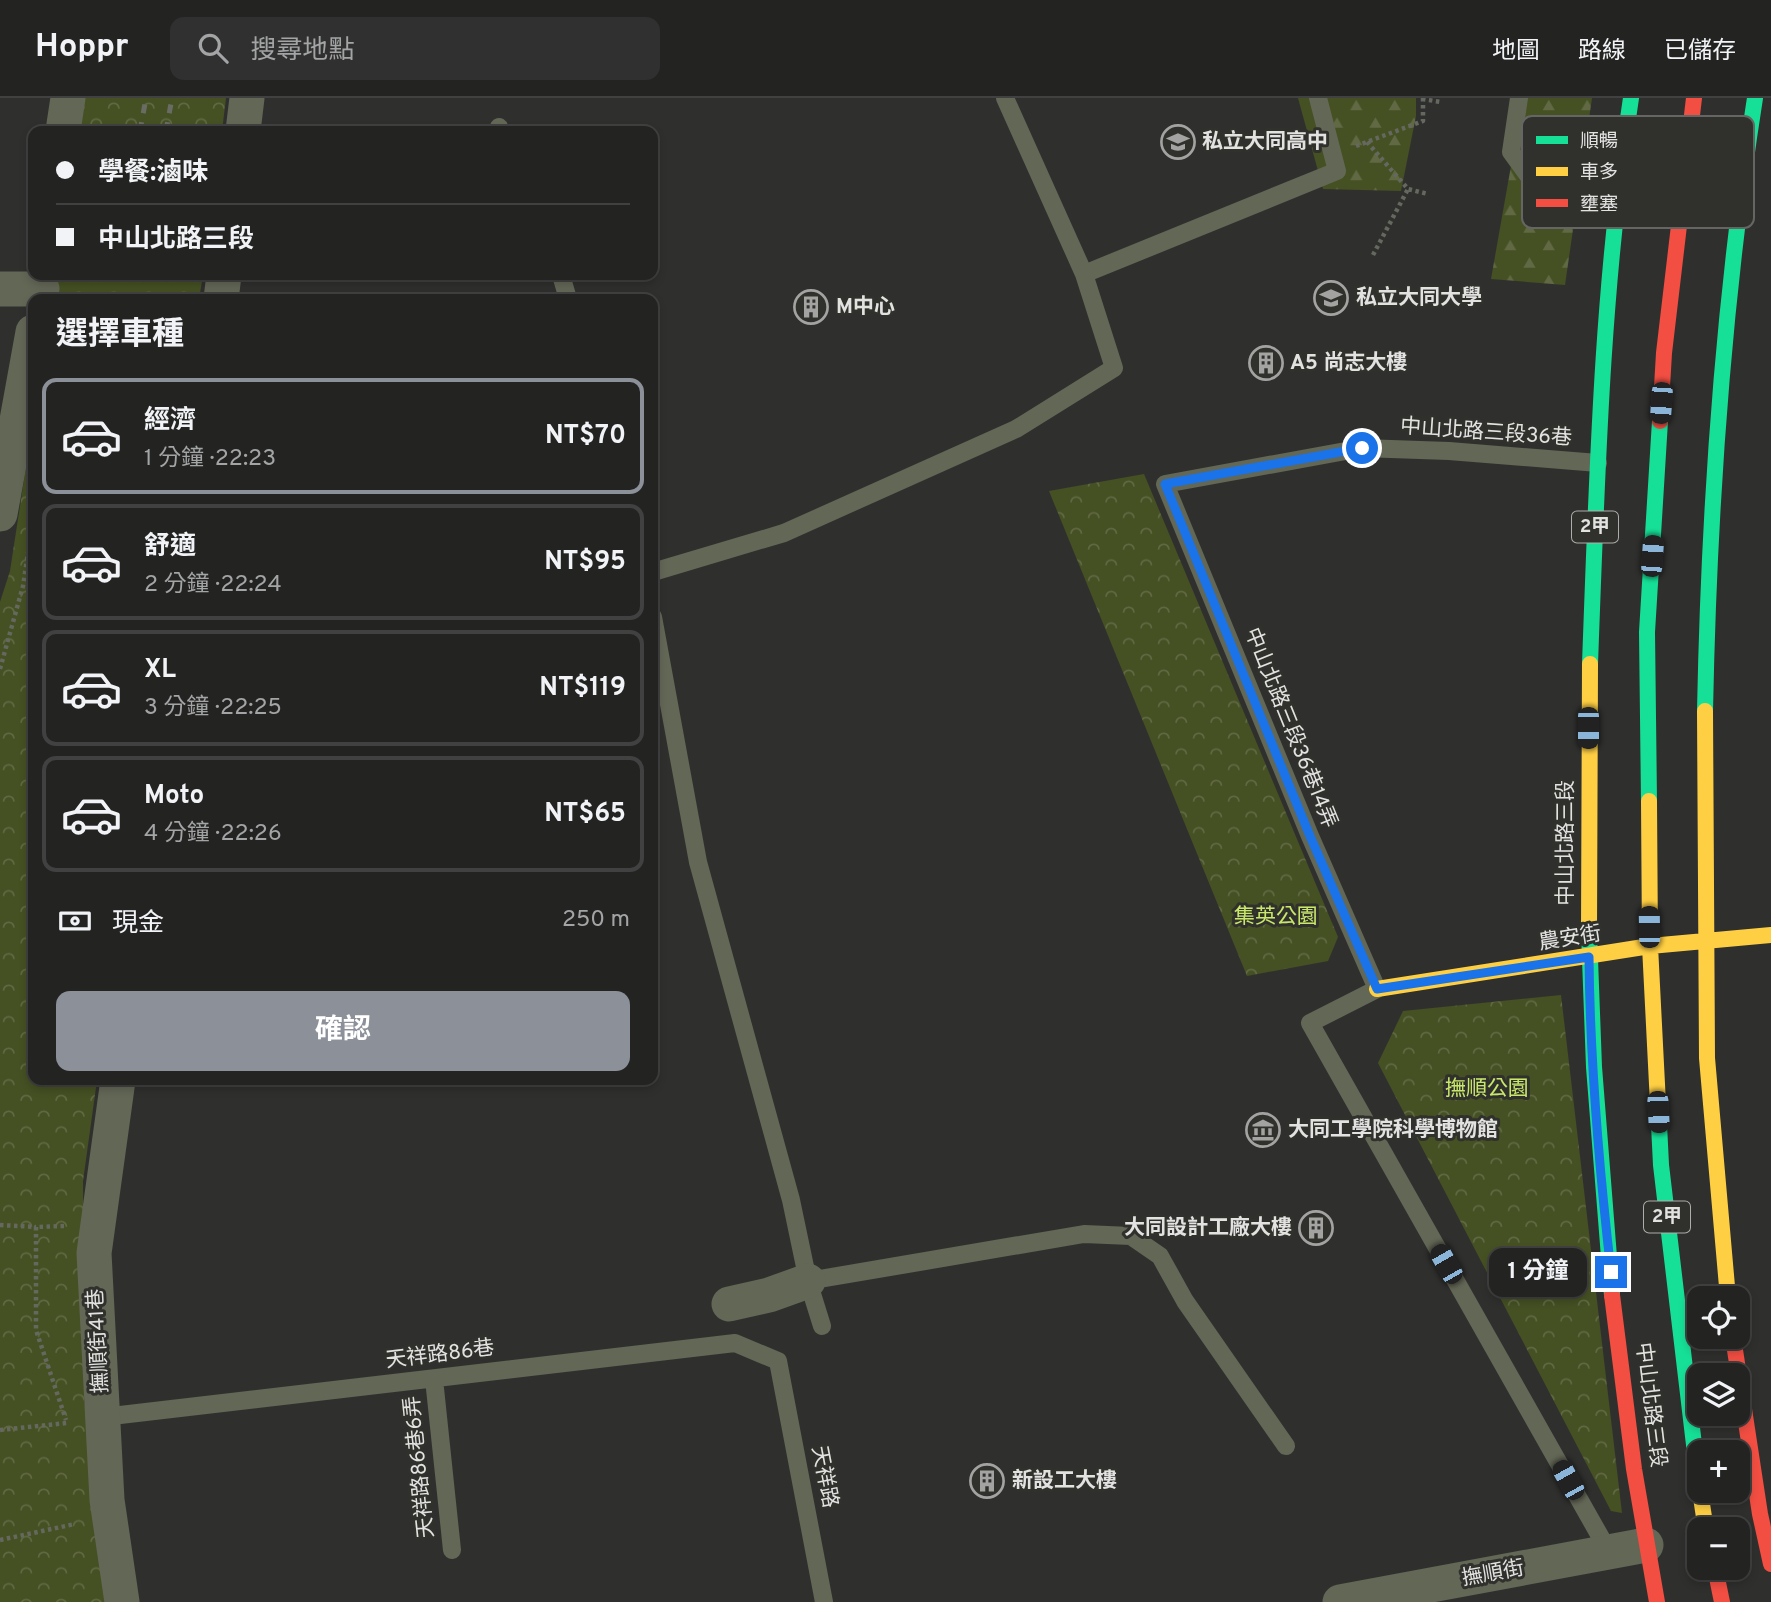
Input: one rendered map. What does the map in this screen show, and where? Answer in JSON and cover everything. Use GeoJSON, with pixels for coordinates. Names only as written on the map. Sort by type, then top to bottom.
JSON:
{"type":"FeatureCollection","features":[{"type":"Feature","properties":{"kind":"main road","name":"中山北路三段"},"geometry":{"type":"LineString","coordinates":[[1629,116],[1631,98]]}},
{"type":"Feature","properties":{"kind":"main road","name":"中山北路三段"},"geometry":{"type":"LineString","coordinates":[[1692,116],[1694,98]]}},
{"type":"Feature","properties":{"kind":"main road","name":"2甲"},"geometry":{"type":"LineString","coordinates":[[1753,116],[1755,98]]}},
{"type":"Feature","properties":{"kind":"main road","name":"中山北路三段"},"geometry":{"type":"LineString","coordinates":[[1615,228],[1604,317],[1588,715],[1590,1030],[1600,1183],[1646,1545]]}},
{"type":"Feature","properties":{"kind":"main road","name":"中山北路三段"},"geometry":{"type":"LineString","coordinates":[[1679,228],[1664,352],[1647,632],[1650,946],[1661,1165],[1694,1440]]}},
{"type":"Feature","properties":{"kind":"main road","name":"2甲"},"geometry":{"type":"LineString","coordinates":[[1727,1286],[1709,1094],[1704,940],[1708,562],[1728,309],[1738,228]]}},
{"type":"Feature","properties":{"kind":"main road","name":"農安街"},"geometry":{"type":"LineString","coordinates":[[1377,989],[1650,946],[1771,935]]}},
{"type":"Feature","properties":{"kind":"main road"},"geometry":{"type":"LineString","coordinates":[[1735,1349],[1760,1514],[1771,1564]]}},
{"type":"Feature","properties":{"kind":"main road","name":"2甲"},"geometry":{"type":"LineString","coordinates":[[1646,1545],[1657,1602]]}},
{"type":"Feature","properties":{"kind":"main road"},"geometry":{"type":"LineString","coordinates":[[1717,1580],[1722,1602]]}},
{"type":"Feature","properties":{"kind":"street"},"geometry":{"type":"LineString","coordinates":[[64,126],[68,98]]}},
{"type":"Feature","properties":{"kind":"street"},"geometry":{"type":"LineString","coordinates":[[244,126],[247,98]]}},
{"type":"Feature","properties":{"kind":"street"},"geometry":{"type":"LineString","coordinates":[[0,289],[42,288]]}},
{"type":"Feature","properties":{"kind":"street"},"geometry":{"type":"LineString","coordinates":[[0,514],[28,360]]}},
{"type":"Feature","properties":{"kind":"street","name":"撫順街41巷"},"geometry":{"type":"LineString","coordinates":[[117,1085],[94,1253],[107,1500],[122,1602]]}},
{"type":"Feature","properties":{"kind":"street"},"geometry":{"type":"LineString","coordinates":[[729,1304],[808,1281]]}},
{"type":"Feature","properties":{"kind":"street","name":"撫順街"},"geometry":{"type":"LineString","coordinates":[[1340,1602],[1389,1598],[1646,1545]]}},
{"type":"Feature","properties":{"kind":"lane"},"geometry":{"type":"LineString","coordinates":[[658,571],[784,533],[1016,429],[1114,368],[1083,274],[1004,98]]}},
{"type":"Feature","properties":{"kind":"lane"},"geometry":{"type":"LineString","coordinates":[[1083,274],[1337,171],[1318,98]]}},
{"type":"Feature","properties":{"kind":"lane"},"geometry":{"type":"LineString","coordinates":[[1519,98],[1511,152],[1522,167]]}},
{"type":"Feature","properties":{"kind":"lane","name":"中山北路三段36巷"},"geometry":{"type":"LineString","coordinates":[[1165,484],[1362,448],[1449,451],[1598,463]]}},
{"type":"Feature","properties":{"kind":"lane","name":"中山北路三段36巷14弄"},"geometry":{"type":"LineString","coordinates":[[1165,484],[1310,836],[1377,989]]}},
{"type":"Feature","properties":{"kind":"lane"},"geometry":{"type":"LineString","coordinates":[[658,644],[698,862],[791,1200],[808,1281],[822,1326]]}},
{"type":"Feature","properties":{"kind":"lane"},"geometry":{"type":"LineString","coordinates":[[1377,989],[1310,1023],[1609,1552]]}},
{"type":"Feature","properties":{"kind":"lane"},"geometry":{"type":"LineString","coordinates":[[808,1281],[1083,1234],[1131,1236],[1160,1256],[1185,1301],[1286,1446]]}},
{"type":"Feature","properties":{"kind":"lane","name":"天祥路86巷"},"geometry":{"type":"LineString","coordinates":[[103,1417],[735,1343],[778,1361]]}},
{"type":"Feature","properties":{"kind":"lane","name":"天祥路"},"geometry":{"type":"LineString","coordinates":[[778,1361],[824,1602]]}},
{"type":"Feature","properties":{"kind":"lane","name":"天祥路86巷6弄"},"geometry":{"type":"LineString","coordinates":[[434,1379],[453,1550]]}},
{"type":"Feature","properties":{"kind":"path"},"geometry":{"type":"LineString","coordinates":[[1332,155],[1423,121],[1423,98],[1441,102]]}},
{"type":"Feature","properties":{"kind":"path"},"geometry":{"type":"LineString","coordinates":[[1367,142],[1408,188],[1428,194]]}},
{"type":"Feature","properties":{"kind":"path"},"geometry":{"type":"LineString","coordinates":[[1373,255],[1408,188]]}},
{"type":"Feature","properties":{"kind":"path"},"geometry":{"type":"LineString","coordinates":[[0,669],[23,586],[28,552]]}},
{"type":"Feature","properties":{"kind":"path"},"geometry":{"type":"LineString","coordinates":[[0,1225],[36,1227]]}},
{"type":"Feature","properties":{"kind":"path"},"geometry":{"type":"LineString","coordinates":[[0,1430],[67,1423]]}},
{"type":"Feature","properties":{"kind":"path"},"geometry":{"type":"LineString","coordinates":[[0,1540],[83,1522]]}},
{"type":"Feature","properties":{"kind":"green space"},"geometry":{"type":"Polygon","coordinates":[[[85,98],[226,98],[223,126],[80,126],[85,98]]]}},
{"type":"Feature","properties":{"kind":"green space"},"geometry":{"type":"Polygon","coordinates":[[[1298,98],[1416,98],[1416,116],[1401,191],[1323,189],[1298,98]]]}},
{"type":"Feature","properties":{"kind":"green space"},"geometry":{"type":"Polygon","coordinates":[[[1523,98],[1592,98],[1589,116],[1522,116],[1522,228],[1573,228],[1565,285],[1491,279],[1523,98]]]}},
{"type":"Feature","properties":{"kind":"green space"},"geometry":{"type":"Polygon","coordinates":[[[56,280],[202,280],[200,294],[54,294],[56,280]]]}},
{"type":"Feature","properties":{"kind":"green space"},"geometry":{"type":"Polygon","coordinates":[[[28,454],[28,1085],[96,1085],[83,1181],[84,1399],[109,1602],[0,1602],[0,602],[10,571],[28,454]]]}},
{"type":"Feature","properties":{"kind":"green space","name":"集英公園"},"geometry":{"type":"Polygon","coordinates":[[[1144,474],[1338,937],[1328,961],[1247,976],[1049,491],[1144,474]]]}},
{"type":"Feature","properties":{"kind":"green space","name":"撫順公園"},"geometry":{"type":"Polygon","coordinates":[[[1561,995],[1622,1513],[1611,1511],[1378,1063],[1403,1011],[1561,995]]]}},
{"type":"Feature","properties":{"kind":"railway"},"geometry":{"type":"LineString","coordinates":[[141,126],[146,98]]}},
{"type":"Feature","properties":{"kind":"railway"},"geometry":{"type":"LineString","coordinates":[[167,126],[172,98]]}},
{"type":"Feature","properties":{"kind":"traffic: fast"},"geometry":{"type":"LineString","coordinates":[[1628,116],[1631,98]]}},
{"type":"Feature","properties":{"kind":"traffic: fast"},"geometry":{"type":"LineString","coordinates":[[1752,116],[1755,98]]}},
{"type":"Feature","properties":{"kind":"traffic: fast"},"geometry":{"type":"LineString","coordinates":[[1590,664],[1598,451],[1614,228]]}},
{"type":"Feature","properties":{"kind":"traffic: fast"},"geometry":{"type":"LineString","coordinates":[[1705,711],[1714,480],[1737,228]]}},
{"type":"Feature","properties":{"kind":"traffic: fast"},"geometry":{"type":"LineString","coordinates":[[1649,801],[1647,632],[1660,421]]}},
{"type":"Feature","properties":{"kind":"traffic: fast"},"geometry":{"type":"LineString","coordinates":[[1589,932],[1594,1067],[1612,1295]]}},
{"type":"Feature","properties":{"kind":"traffic: fast"},"geometry":{"type":"LineString","coordinates":[[1658,1104],[1661,1165],[1693,1440]]}},
{"type":"Feature","properties":{"kind":"traffic: slow"},"geometry":{"type":"LineString","coordinates":[[1589,932],[1590,664]]}},
{"type":"Feature","properties":{"kind":"traffic: slow"},"geometry":{"type":"LineString","coordinates":[[1705,711],[1707,1058],[1727,1286]]}},
{"type":"Feature","properties":{"kind":"traffic: slow"},"geometry":{"type":"LineString","coordinates":[[1649,801],[1650,946],[1658,1104]]}},
{"type":"Feature","properties":{"kind":"traffic: slow"},"geometry":{"type":"LineString","coordinates":[[1377,989],[1650,946],[1771,935]]}},
{"type":"Feature","properties":{"kind":"traffic: slow"},"geometry":{"type":"LineString","coordinates":[[1702,1503],[1704,1517]]}},
{"type":"Feature","properties":{"kind":"traffic: jam"},"geometry":{"type":"LineString","coordinates":[[1692,116],[1694,98]]}},
{"type":"Feature","properties":{"kind":"traffic: jam"},"geometry":{"type":"LineString","coordinates":[[1660,421],[1664,353],[1679,228]]}},
{"type":"Feature","properties":{"kind":"traffic: jam"},"geometry":{"type":"LineString","coordinates":[[1612,1295],[1634,1469],[1657,1602]]}},
{"type":"Feature","properties":{"kind":"traffic: jam"},"geometry":{"type":"LineString","coordinates":[[1735,1349],[1760,1514],[1771,1564]]}},
{"type":"Feature","properties":{"kind":"traffic: jam"},"geometry":{"type":"LineString","coordinates":[[1717,1580],[1722,1602]]}},
{"type":"Feature","properties":{"kind":"place","name":"私立大同高中"},"geometry":{"type":"Point","coordinates":[1178,142]}},
{"type":"Feature","properties":{"kind":"place","name":"私立大同大學"},"geometry":{"type":"Point","coordinates":[1331,298]}},
{"type":"Feature","properties":{"kind":"place","name":"M中心"},"geometry":{"type":"Point","coordinates":[811,307]}},
{"type":"Feature","properties":{"kind":"place","name":"A5 尚志大樓"},"geometry":{"type":"Point","coordinates":[1266,363]}},
{"type":"Feature","properties":{"kind":"place","name":"大同工學院科學博物館"},"geometry":{"type":"Point","coordinates":[1263,1130]}},
{"type":"Feature","properties":{"kind":"place","name":"大同設計工廠大樓"},"geometry":{"type":"Point","coordinates":[1316,1228]}},
{"type":"Feature","properties":{"kind":"place","name":"新設工大樓"},"geometry":{"type":"Point","coordinates":[987,1481]}},
{"type":"Feature","properties":{"kind":"route"},"geometry":{"type":"LineString","coordinates":[[1362,448],[1165,484],[1310,836],[1377,989],[1589,957],[1590,1030],[1600,1183],[1611,1272]]}}]}
